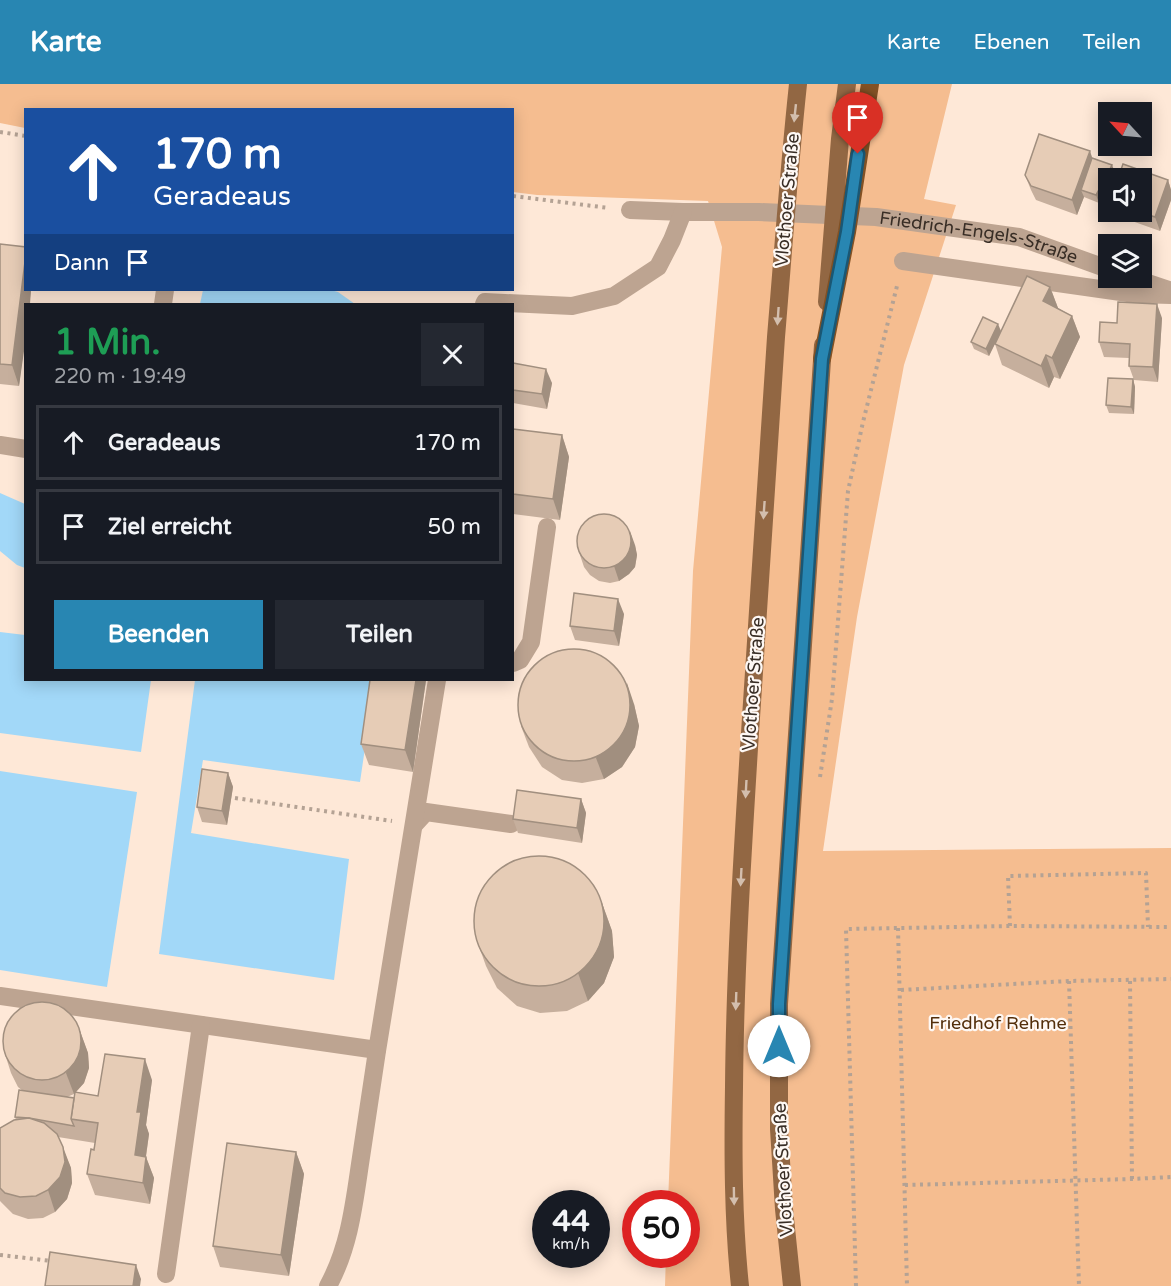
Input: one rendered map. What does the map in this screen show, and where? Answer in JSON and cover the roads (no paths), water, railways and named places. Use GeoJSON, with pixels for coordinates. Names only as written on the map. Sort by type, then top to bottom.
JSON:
{"type":"FeatureCollection","features":[{"type":"Feature","properties":{"kind":"highway"},"geometry":{"type":"LineString","coordinates":[[822,359],[843,202],[870,84]]}},
{"type":"Feature","properties":{"kind":"main road","name":"Vlothoer Straße"},"geometry":{"type":"LineString","coordinates":[[740,1286],[734,1201],[735,1043],[739,931],[758,597],[787,200],[798,84]]}},
{"type":"Feature","properties":{"kind":"main road"},"geometry":{"type":"LineString","coordinates":[[843,202],[840,139],[847,84]]}},
{"type":"Feature","properties":{"kind":"main road","name":"Vlothoer Straße"},"geometry":{"type":"LineString","coordinates":[[792,1286],[783,1209],[779,1129],[779,1004],[822,359]]}},
{"type":"Feature","properties":{"kind":"street","name":"Friedrich-Engels-Straße"},"geometry":{"type":"LineString","coordinates":[[630,210],[876,217],[1019,237],[1098,265]]}},
{"type":"Feature","properties":{"kind":"street"},"geometry":{"type":"LineString","coordinates":[[514,303],[572,306],[614,296],[657,267],[672,240],[683,212]]}},
{"type":"Feature","properties":{"kind":"street"},"geometry":{"type":"LineString","coordinates":[[903,261],[1134,294],[1171,293]]}},
{"type":"Feature","properties":{"kind":"street"},"geometry":{"type":"LineString","coordinates":[[1152,286],[1171,293]]}},
{"type":"Feature","properties":{"kind":"street"},"geometry":{"type":"LineString","coordinates":[[484,303],[506,303]]}},
{"type":"Feature","properties":{"kind":"street"},"geometry":{"type":"LineString","coordinates":[[0,445],[24,449]]}},
{"type":"Feature","properties":{"kind":"street"},"geometry":{"type":"LineString","coordinates":[[514,663],[520,660],[531,642],[548,527]]}},
{"type":"Feature","properties":{"kind":"street"},"geometry":{"type":"LineString","coordinates":[[328,1286],[335,1274],[346,1243],[352,1214],[437,681]]}},
{"type":"Feature","properties":{"kind":"street"},"geometry":{"type":"LineString","coordinates":[[415,824],[426,812],[511,824]]}},
{"type":"Feature","properties":{"kind":"street"},"geometry":{"type":"LineString","coordinates":[[0,996],[377,1050]]}},
{"type":"Feature","properties":{"kind":"street"},"geometry":{"type":"LineString","coordinates":[[166,1274],[201,1025]]}},
{"type":"Feature","properties":{"kind":"water"},"geometry":{"type":"Polygon","coordinates":[[[203,291],[334,291],[354,303],[200,303],[203,291]]]}},
{"type":"Feature","properties":{"kind":"water"},"geometry":{"type":"Polygon","coordinates":[[[0,493],[24,504],[24,568],[17,565],[0,551],[0,493]]]}},
{"type":"Feature","properties":{"kind":"water"},"geometry":{"type":"Polygon","coordinates":[[[0,632],[24,635],[24,681],[151,681],[141,752],[0,733],[0,632]]]}},
{"type":"Feature","properties":{"kind":"water"},"geometry":{"type":"Polygon","coordinates":[[[195,681],[375,681],[360,782],[203,760],[191,833],[349,859],[334,980],[159,954],[195,681]]]}},
{"type":"Feature","properties":{"kind":"water"},"geometry":{"type":"Polygon","coordinates":[[[0,771],[137,792],[107,987],[0,970],[0,771]]]}},
{"type":"Feature","properties":{"kind":"park label","name":"Friedhof Rehme"},"geometry":{"type":"Point","coordinates":[998,1023]}}]}
